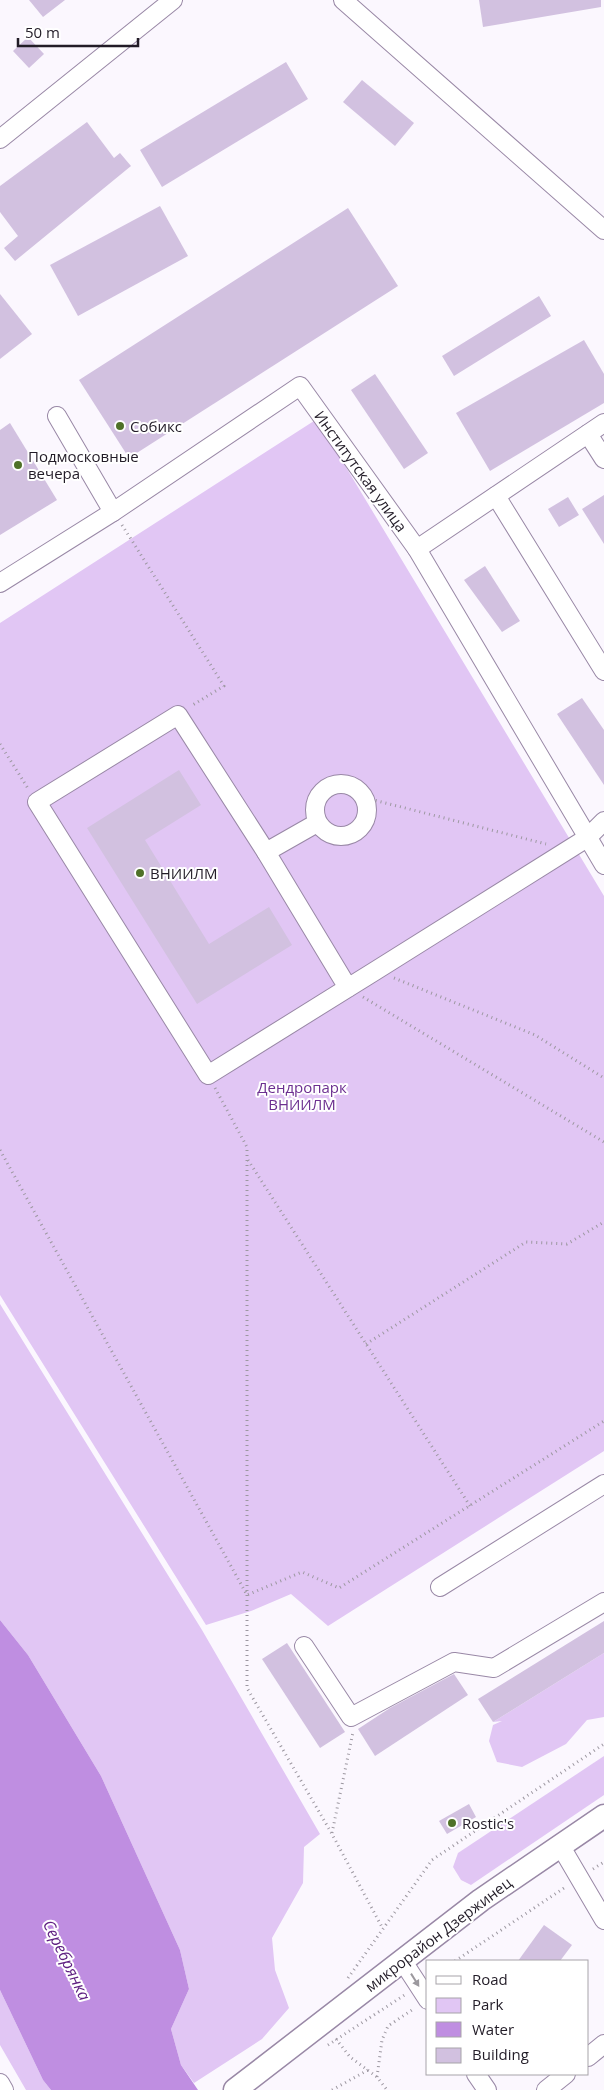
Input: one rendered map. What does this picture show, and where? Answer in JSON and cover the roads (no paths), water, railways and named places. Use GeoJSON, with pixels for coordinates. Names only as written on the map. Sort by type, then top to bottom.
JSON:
{"type":"FeatureCollection","features":[{"type":"Feature","properties":{"kind":"main road","name":"микрорайон Дзержинец"},"geometry":{"type":"LineString","coordinates":[[235,2090],[481,1900],[604,1816]]}},
{"type":"Feature","properties":{"kind":"street"},"geometry":{"type":"LineString","coordinates":[[0,139],[173,0]]}},
{"type":"Feature","properties":{"kind":"street"},"geometry":{"type":"LineString","coordinates":[[343,0],[604,230]]}},
{"type":"Feature","properties":{"kind":"street","name":"Институтская улица"},"geometry":{"type":"LineString","coordinates":[[0,583],[113,512],[300,386],[417,549],[604,865]]}},
{"type":"Feature","properties":{"kind":"street"},"geometry":{"type":"LineString","coordinates":[[57,416],[113,512]]}},
{"type":"Feature","properties":{"kind":"street"},"geometry":{"type":"LineString","coordinates":[[417,549],[604,423]]}},
{"type":"Feature","properties":{"kind":"street"},"geometry":{"type":"LineString","coordinates":[[588,434],[604,459]]}},
{"type":"Feature","properties":{"kind":"street"},"geometry":{"type":"LineString","coordinates":[[496,496],[604,671]]}},
{"type":"Feature","properties":{"kind":"street"},"geometry":{"type":"LineString","coordinates":[[348,988],[266,852],[178,714],[37,802],[208,1075],[348,988],[569,849],[588,838],[604,821]]}},
{"type":"Feature","properties":{"kind":"street"},"geometry":{"type":"LineString","coordinates":[[350,784],[366,798],[367,819],[354,835],[333,836],[316,823],[315,802],[329,786],[350,784]]}},
{"type":"Feature","properties":{"kind":"street"},"geometry":{"type":"LineString","coordinates":[[266,852],[316,823]]}},
{"type":"Feature","properties":{"kind":"street"},"geometry":{"type":"LineString","coordinates":[[440,1587],[604,1484]]}},
{"type":"Feature","properties":{"kind":"street"},"geometry":{"type":"LineString","coordinates":[[304,1646],[351,1717],[454,1662],[494,1668],[604,1602]]}},
{"type":"Feature","properties":{"kind":"street"},"geometry":{"type":"LineString","coordinates":[[560,1845],[604,1920]]}},
{"type":"Feature","properties":{"kind":"street"},"geometry":{"type":"LineString","coordinates":[[402,1960],[419,1992]]}},
{"type":"Feature","properties":{"kind":"street"},"geometry":{"type":"LineString","coordinates":[[589,2056],[604,2044]]}},
{"type":"Feature","properties":{"kind":"street"},"geometry":{"type":"LineString","coordinates":[[477,2075],[487,2090]]}},
{"type":"Feature","properties":{"kind":"street"},"geometry":{"type":"LineString","coordinates":[[546,2090],[563,2075]]}},
{"type":"Feature","properties":{"kind":"street"},"geometry":{"type":"LineString","coordinates":[[0,2083],[4,2090]]}},
{"type":"Feature","properties":{"kind":"water","name":"Серебрянка"},"geometry":{"type":"Polygon","coordinates":[[[0,1620],[28,1655],[101,1776],[180,1950],[189,1989],[171,2029],[181,2065],[198,2090],[51,2090],[43,2080],[0,1990],[0,1620]]]}},
{"type":"Feature","properties":{"kind":"place","name":"Собикс"},"geometry":{"type":"Point","coordinates":[120,426]}},
{"type":"Feature","properties":{"kind":"place","name":"Подмосковные вечера"},"geometry":{"type":"Point","coordinates":[18,465]}},
{"type":"Feature","properties":{"kind":"place","name":"ВНИИЛМ"},"geometry":{"type":"Point","coordinates":[140,873]}},
{"type":"Feature","properties":{"kind":"place","name":"Rostic's"},"geometry":{"type":"Point","coordinates":[452,1823]}},
{"type":"Feature","properties":{"kind":"park label","name":"Дендропарк ВНИИЛМ"},"geometry":{"type":"Point","coordinates":[302,1096]}}]}
